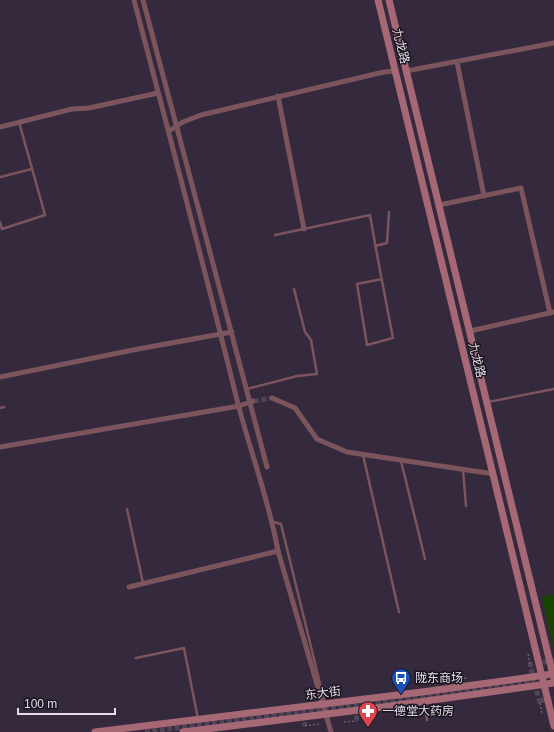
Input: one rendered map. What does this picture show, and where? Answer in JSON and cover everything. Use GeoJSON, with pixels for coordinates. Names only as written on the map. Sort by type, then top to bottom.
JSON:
{"type":"FeatureCollection","features":[{"type":"Feature","properties":{"kind":"main road","name":"九龙路"},"geometry":{"type":"LineString","coordinates":[[378,0],[554,726]]}},
{"type":"Feature","properties":{"kind":"main road","name":"九龙路"},"geometry":{"type":"LineString","coordinates":[[389,0],[553,676]]}},
{"type":"Feature","properties":{"kind":"main road","name":"东大街"},"geometry":{"type":"LineString","coordinates":[[95,732],[542,675],[553,676]]}},
{"type":"Feature","properties":{"kind":"main road","name":"东大街"},"geometry":{"type":"LineString","coordinates":[[183,732],[424,702],[554,683]]}},
{"type":"Feature","properties":{"kind":"street"},"geometry":{"type":"LineString","coordinates":[[134,0],[239,406],[272,522],[278,552],[327,714],[331,732]]}},
{"type":"Feature","properties":{"kind":"street"},"geometry":{"type":"LineString","coordinates":[[142,0],[247,389],[252,401],[267,467]]}},
{"type":"Feature","properties":{"kind":"street"},"geometry":{"type":"LineString","coordinates":[[406,71],[554,43]]}},
{"type":"Feature","properties":{"kind":"street"},"geometry":{"type":"LineString","coordinates":[[457,62],[484,196]]}},
{"type":"Feature","properties":{"kind":"street"},"geometry":{"type":"LineString","coordinates":[[169,131],[201,115],[384,72],[396,71]]}},
{"type":"Feature","properties":{"kind":"street"},"geometry":{"type":"LineString","coordinates":[[0,127],[72,109],[89,108],[158,93]]}},
{"type":"Feature","properties":{"kind":"street"},"geometry":{"type":"LineString","coordinates":[[278,96],[304,229]]}},
{"type":"Feature","properties":{"kind":"street"},"geometry":{"type":"LineString","coordinates":[[439,205],[521,188],[552,312],[470,331]]}},
{"type":"Feature","properties":{"kind":"street"},"geometry":{"type":"LineString","coordinates":[[0,377],[232,332]]}},
{"type":"Feature","properties":{"kind":"street"},"geometry":{"type":"LineString","coordinates":[[272,398],[295,408],[310,432],[318,439],[347,452],[494,474]]}},
{"type":"Feature","properties":{"kind":"street"},"geometry":{"type":"LineString","coordinates":[[0,447],[239,406],[252,401]]}},
{"type":"Feature","properties":{"kind":"street"},"geometry":{"type":"LineString","coordinates":[[129,587],[278,552]]}},
{"type":"Feature","properties":{"kind":"lane"},"geometry":{"type":"LineString","coordinates":[[0,222],[2,229],[45,216],[19,122]]}},
{"type":"Feature","properties":{"kind":"lane"},"geometry":{"type":"LineString","coordinates":[[0,177],[32,169]]}},
{"type":"Feature","properties":{"kind":"lane"},"geometry":{"type":"LineString","coordinates":[[375,246],[387,243],[389,212]]}},
{"type":"Feature","properties":{"kind":"lane"},"geometry":{"type":"LineString","coordinates":[[275,235],[370,215],[375,246],[382,279],[393,338],[367,345],[357,284],[382,279]]}},
{"type":"Feature","properties":{"kind":"lane"},"geometry":{"type":"LineString","coordinates":[[247,389],[297,376],[317,374],[311,340],[305,332],[294,289]]}},
{"type":"Feature","properties":{"kind":"lane"},"geometry":{"type":"LineString","coordinates":[[486,402],[554,389]]}},
{"type":"Feature","properties":{"kind":"lane"},"geometry":{"type":"LineString","coordinates":[[0,408],[4,407]]}},
{"type":"Feature","properties":{"kind":"lane"},"geometry":{"type":"LineString","coordinates":[[363,455],[399,612]]}},
{"type":"Feature","properties":{"kind":"lane"},"geometry":{"type":"LineString","coordinates":[[401,461],[425,559]]}},
{"type":"Feature","properties":{"kind":"lane"},"geometry":{"type":"LineString","coordinates":[[463,470],[466,506]]}},
{"type":"Feature","properties":{"kind":"lane"},"geometry":{"type":"LineString","coordinates":[[127,509],[144,583]]}},
{"type":"Feature","properties":{"kind":"lane"},"geometry":{"type":"LineString","coordinates":[[272,522],[281,524],[324,704]]}},
{"type":"Feature","properties":{"kind":"lane"},"geometry":{"type":"LineString","coordinates":[[136,658],[184,648],[198,719]]}},
{"type":"Feature","properties":{"kind":"lane"},"geometry":{"type":"LineString","coordinates":[[424,702],[427,720]]}},
{"type":"Feature","properties":{"kind":"path"},"geometry":{"type":"LineString","coordinates":[[528,654],[530,665]]}},
{"type":"Feature","properties":{"kind":"path"},"geometry":{"type":"LineString","coordinates":[[456,679],[467,678]]}},
{"type":"Feature","properties":{"kind":"path"},"geometry":{"type":"LineString","coordinates":[[540,703],[542,714]]}},
{"type":"Feature","properties":{"kind":"path"},"geometry":{"type":"LineString","coordinates":[[344,722],[357,721]]}},
{"type":"Feature","properties":{"kind":"path"},"geometry":{"type":"LineString","coordinates":[[305,726],[319,724]]}},
{"type":"Feature","properties":{"kind":"green space"},"geometry":{"type":"Polygon","coordinates":[[[554,594],[554,650],[542,597],[554,594]]]}},
{"type":"Feature","properties":{"kind":"tunnel"},"geometry":{"type":"LineString","coordinates":[[254,401],[272,398]]}},
{"type":"Feature","properties":{"kind":"tunnel"},"geometry":{"type":"LineString","coordinates":[[540,703],[530,665],[554,660]]}},
{"type":"Feature","properties":{"kind":"tunnel"},"geometry":{"type":"LineString","coordinates":[[456,679],[458,690]]}},
{"type":"Feature","properties":{"kind":"tunnel"},"geometry":{"type":"LineString","coordinates":[[145,732],[355,706],[534,680]]}},
{"type":"Feature","properties":{"kind":"tunnel"},"geometry":{"type":"LineString","coordinates":[[539,701],[554,698]]}},
{"type":"Feature","properties":{"kind":"tunnel"},"geometry":{"type":"LineString","coordinates":[[355,708],[357,721]]}},
{"type":"Feature","properties":{"kind":"tunnel"},"geometry":{"type":"LineString","coordinates":[[303,715],[305,726]]}},
{"type":"Feature","properties":{"kind":"place","name":"陇东商场"},"geometry":{"type":"Point","coordinates":[401,695]}},
{"type":"Feature","properties":{"kind":"place","name":"一德堂大药房"},"geometry":{"type":"Point","coordinates":[368,728]}}]}
